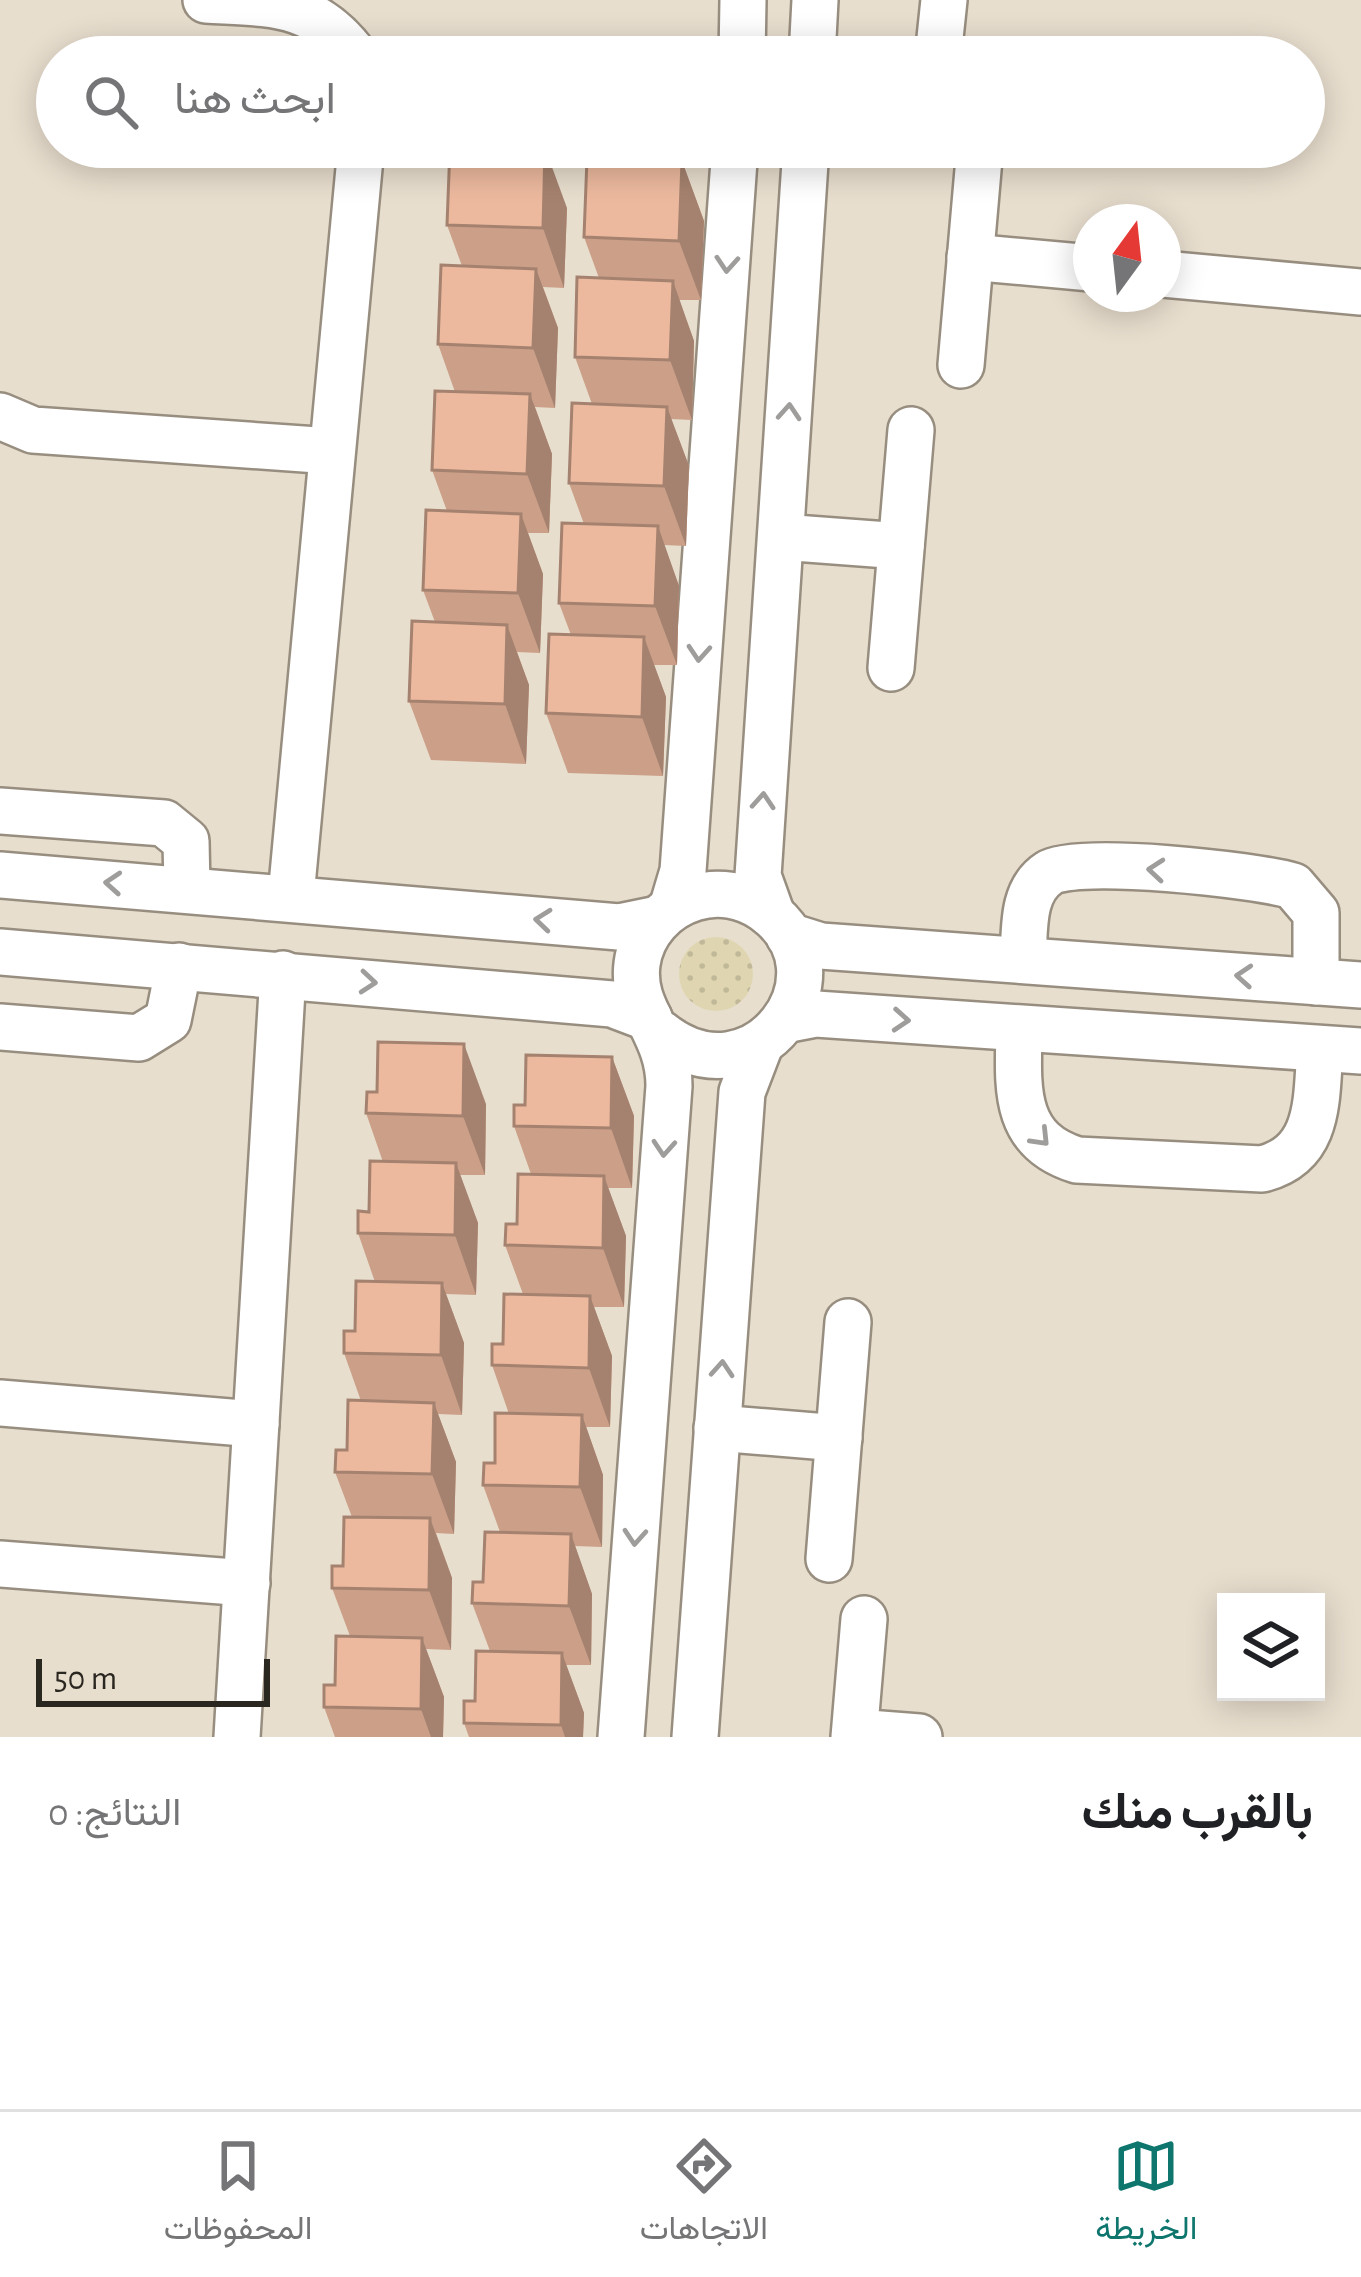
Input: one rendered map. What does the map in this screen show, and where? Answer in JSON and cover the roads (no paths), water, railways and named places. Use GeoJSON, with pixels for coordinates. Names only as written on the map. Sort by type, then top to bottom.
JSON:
{"type":"FeatureCollection","features":[{"type":"Feature","properties":{"kind":"street"},"geometry":{"type":"LineString","coordinates":[[206,0],[299,8],[332,26],[340,36]]}},
{"type":"Feature","properties":{"kind":"street"},"geometry":{"type":"LineString","coordinates":[[742,0],[742,36]]}},
{"type":"Feature","properties":{"kind":"street"},"geometry":{"type":"LineString","coordinates":[[813,36],[815,0]]}},
{"type":"Feature","properties":{"kind":"street"},"geometry":{"type":"LineString","coordinates":[[940,36],[944,0]]}},
{"type":"Feature","properties":{"kind":"street"},"geometry":{"type":"LineString","coordinates":[[291,896],[359,168]]}},
{"type":"Feature","properties":{"kind":"street"},"geometry":{"type":"LineString","coordinates":[[620,1737],[668,1087],[655,1025],[641,1002],[637,967],[640,950],[682,884],[733,168]]}},
{"type":"Feature","properties":{"kind":"street"},"geometry":{"type":"LineString","coordinates":[[695,1737],[742,1092],[798,987],[780,925],[758,876],[805,168]]}},
{"type":"Feature","properties":{"kind":"street"},"geometry":{"type":"LineString","coordinates":[[961,364],[978,168]]}},
{"type":"Feature","properties":{"kind":"street"},"geometry":{"type":"LineString","coordinates":[[970,257],[1073,266]]}},
{"type":"Feature","properties":{"kind":"street"},"geometry":{"type":"LineString","coordinates":[[1181,276],[1361,292]]}},
{"type":"Feature","properties":{"kind":"street"},"geometry":{"type":"LineString","coordinates":[[0,416],[33,430],[332,452]]}},
{"type":"Feature","properties":{"kind":"street"},"geometry":{"type":"LineString","coordinates":[[892,668],[910,430]]}},
{"type":"Feature","properties":{"kind":"street"},"geometry":{"type":"LineString","coordinates":[[782,536],[901,546]]}},
{"type":"Feature","properties":{"kind":"street"},"geometry":{"type":"LineString","coordinates":[[0,811],[164,823],[186,842],[187,888]]}},
{"type":"Feature","properties":{"kind":"street"},"geometry":{"type":"LineString","coordinates":[[0,875],[619,927],[665,914],[688,899],[723,894],[821,946],[1339,983],[1316,913],[1293,886],[1089,864],[1067,865],[1048,874],[1033,890],[1026,910],[1023,959]]}},
{"type":"Feature","properties":{"kind":"street"},"geometry":{"type":"LineString","coordinates":[[0,952],[611,1004],[707,1055],[816,1014],[1341,1050],[1307,1140],[1280,1164],[1262,1168],[1077,1160],[1045,1145],[1022,1117],[1019,1029]]}},
{"type":"Feature","properties":{"kind":"street"},"geometry":{"type":"LineString","coordinates":[[0,1027],[139,1038],[168,1020],[179,966]]}},
{"type":"Feature","properties":{"kind":"street"},"geometry":{"type":"LineString","coordinates":[[237,1737],[283,974]]}},
{"type":"Feature","properties":{"kind":"street"},"geometry":{"type":"LineString","coordinates":[[829,1559],[848,1322]]}},
{"type":"Feature","properties":{"kind":"street"},"geometry":{"type":"LineString","coordinates":[[0,1403],[256,1424]]}},
{"type":"Feature","properties":{"kind":"street"},"geometry":{"type":"LineString","coordinates":[[718,1428],[838,1438]]}},
{"type":"Feature","properties":{"kind":"street"},"geometry":{"type":"LineString","coordinates":[[0,1564],[247,1582]]}},
{"type":"Feature","properties":{"kind":"street"},"geometry":{"type":"LineString","coordinates":[[864,1619],[855,1735],[919,1737]]}}]}
